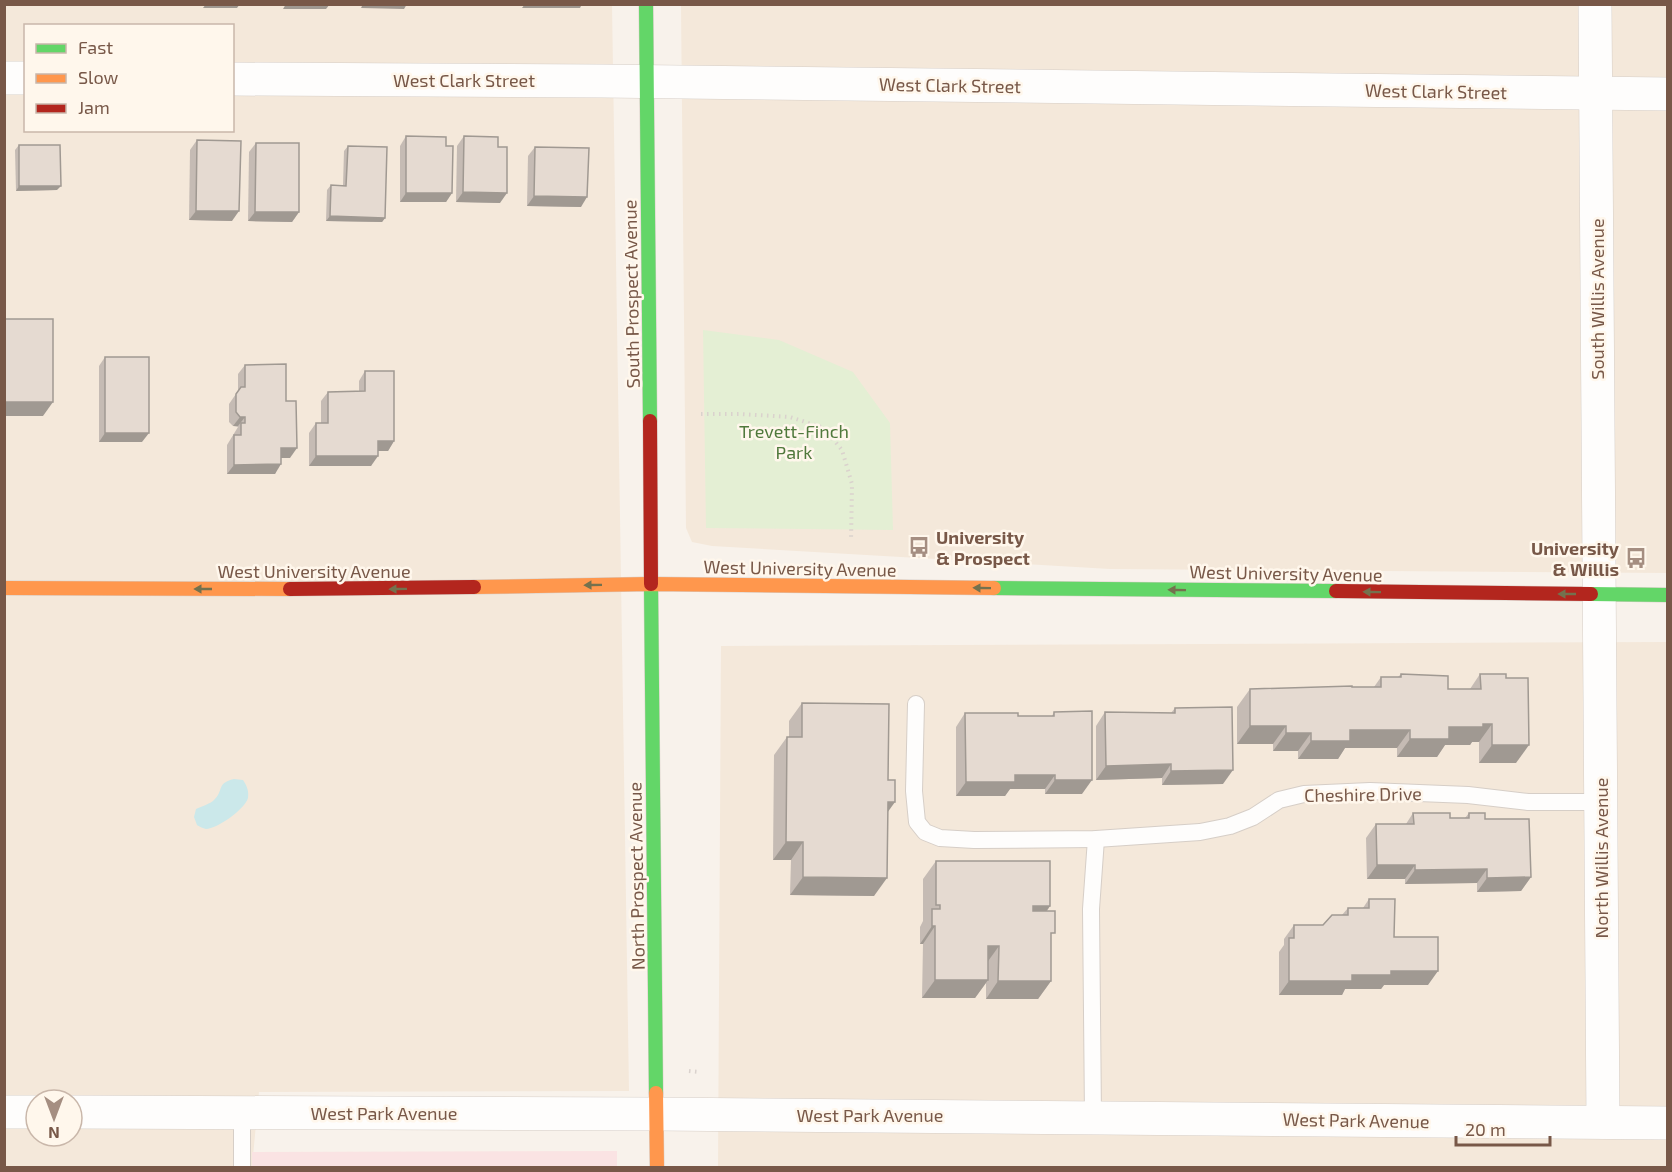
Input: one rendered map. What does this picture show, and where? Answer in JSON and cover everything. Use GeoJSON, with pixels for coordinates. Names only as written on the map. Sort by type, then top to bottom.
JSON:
{"type":"FeatureCollection","features":[{"type":"Feature","properties":{"kind":"main road","name":"South Prospect Avenue"},"geometry":{"type":"LineString","coordinates":[[646,4],[651,584]]}},
{"type":"Feature","properties":{"kind":"main road","name":"West University Avenue"},"geometry":{"type":"LineString","coordinates":[[4,588],[392,589],[651,584],[1668,595]]}},
{"type":"Feature","properties":{"kind":"main road","name":"North Prospect Avenue"},"geometry":{"type":"LineString","coordinates":[[651,584],[657,1167]]}},
{"type":"Feature","properties":{"kind":"street","name":"South Willis Avenue"},"geometry":{"type":"LineString","coordinates":[[1595,4],[1599,594]]}},
{"type":"Feature","properties":{"kind":"street"},"geometry":{"type":"LineString","coordinates":[[4,78],[24,78]]}},
{"type":"Feature","properties":{"kind":"street","name":"West Clark Street"},"geometry":{"type":"LineString","coordinates":[[234,79],[647,81],[1668,94]]}},
{"type":"Feature","properties":{"kind":"street","name":"North Willis Avenue"},"geometry":{"type":"LineString","coordinates":[[1599,594],[1603,1122]]}},
{"type":"Feature","properties":{"kind":"street"},"geometry":{"type":"LineString","coordinates":[[4,1112],[24,1112]]}},
{"type":"Feature","properties":{"kind":"street","name":"West Park Avenue"},"geometry":{"type":"LineString","coordinates":[[84,1112],[1093,1117],[1668,1123]]}},
{"type":"Feature","properties":{"kind":"lane","name":"Cheshire Drive"},"geometry":{"type":"LineString","coordinates":[[916,704],[914,791],[917,822],[925,832],[940,837],[974,840],[1096,838],[1200,832],[1230,826],[1253,817],[1279,800],[1304,794],[1381,791],[1468,795],[1528,802],[1601,802]]}},
{"type":"Feature","properties":{"kind":"lane"},"geometry":{"type":"LineString","coordinates":[[1093,1117],[1091,909],[1096,838]]}},
{"type":"Feature","properties":{"kind":"lane"},"geometry":{"type":"LineString","coordinates":[[242,1113],[242,1167]]}},
{"type":"Feature","properties":{"kind":"path"},"geometry":{"type":"LineString","coordinates":[[701,414],[790,417],[824,428],[842,450],[852,484],[851,542]]}},
{"type":"Feature","properties":{"kind":"path"},"geometry":{"type":"LineString","coordinates":[[689,1071],[699,1072]]}},
{"type":"Feature","properties":{"kind":"shaded area"},"geometry":{"type":"Polygon","coordinates":[[[5,5],[612,5],[629,1091],[259,1092],[252,1167],[5,1168],[5,5]]]}},
{"type":"Feature","properties":{"kind":"shaded area"},"geometry":{"type":"Polygon","coordinates":[[[681,5],[1667,5],[1667,573],[1110,569],[712,546],[692,542],[686,528],[681,5]]]}},
{"type":"Feature","properties":{"kind":"shaded area"},"geometry":{"type":"Polygon","coordinates":[[[1667,642],[1667,1167],[718,1168],[721,646],[1667,642]]]}},
{"type":"Feature","properties":{"kind":"shaded area"},"geometry":{"type":"Polygon","coordinates":[[[617,1151],[617,1168],[252,1167],[252,1152],[617,1151]]]}},
{"type":"Feature","properties":{"kind":"green space","name":"Trevett-Finch Park"},"geometry":{"type":"Polygon","coordinates":[[[703,330],[779,340],[853,372],[890,423],[893,530],[706,528],[703,330]]]}},
{"type":"Feature","properties":{"kind":"water"},"geometry":{"type":"Polygon","coordinates":[[[234,779],[243,780],[246,784],[248,798],[246,802],[236,813],[217,826],[206,829],[197,825],[194,817],[196,809],[212,801],[217,797],[222,785],[234,779]]]}},
{"type":"Feature","properties":{"kind":"building"},"geometry":{"type":"Polygon","coordinates":[[[406,136],[446,137],[446,146],[453,146],[452,193],[406,193],[406,136]]]}},
{"type":"Feature","properties":{"kind":"building"},"geometry":{"type":"Polygon","coordinates":[[[464,136],[498,137],[498,147],[507,147],[507,193],[463,192],[464,136]]]}},
{"type":"Feature","properties":{"kind":"building"},"geometry":{"type":"Polygon","coordinates":[[[197,140],[241,141],[239,211],[196,211],[197,140]]]}},
{"type":"Feature","properties":{"kind":"building"},"geometry":{"type":"Polygon","coordinates":[[[256,143],[299,143],[299,212],[255,212],[256,143]]]}},
{"type":"Feature","properties":{"kind":"building"},"geometry":{"type":"Polygon","coordinates":[[[19,145],[60,145],[61,186],[19,186],[19,145]]]}},
{"type":"Feature","properties":{"kind":"building"},"geometry":{"type":"Polygon","coordinates":[[[348,146],[387,147],[385,218],[330,216],[331,185],[346,186],[348,146]]]}},
{"type":"Feature","properties":{"kind":"building"},"geometry":{"type":"Polygon","coordinates":[[[535,147],[589,148],[587,197],[534,196],[535,147]]]}},
{"type":"Feature","properties":{"kind":"building"},"geometry":{"type":"Polygon","coordinates":[[[4,319],[53,319],[53,402],[4,402],[4,319]]]}},
{"type":"Feature","properties":{"kind":"building"},"geometry":{"type":"Polygon","coordinates":[[[105,357],[149,357],[149,433],[105,433],[105,357]]]}},
{"type":"Feature","properties":{"kind":"building"},"geometry":{"type":"Polygon","coordinates":[[[286,364],[286,401],[296,401],[297,448],[281,448],[281,464],[234,465],[234,435],[241,435],[241,423],[245,423],[245,417],[240,417],[236,412],[236,394],[241,387],[245,387],[245,365],[286,364]]]}},
{"type":"Feature","properties":{"kind":"building"},"geometry":{"type":"Polygon","coordinates":[[[365,371],[394,371],[394,441],[378,441],[378,456],[316,456],[316,423],[328,423],[328,392],[365,391],[365,371]]]}},
{"type":"Feature","properties":{"kind":"building"},"geometry":{"type":"Polygon","coordinates":[[[1401,674],[1448,676],[1448,689],[1481,689],[1480,674],[1506,674],[1506,678],[1528,678],[1529,745],[1492,745],[1492,724],[1483,724],[1483,727],[1449,727],[1449,739],[1410,739],[1410,730],[1350,730],[1350,741],[1311,741],[1311,733],[1286,733],[1286,726],[1250,726],[1250,689],[1381,687],[1381,677],[1401,677],[1401,674]]]}},
{"type":"Feature","properties":{"kind":"building"},"geometry":{"type":"Polygon","coordinates":[[[802,703],[889,704],[888,780],[895,780],[895,802],[888,802],[887,878],[803,877],[803,842],[786,842],[787,737],[802,737],[802,703]]]}},
{"type":"Feature","properties":{"kind":"building"},"geometry":{"type":"Polygon","coordinates":[[[1232,707],[1233,770],[1171,771],[1171,764],[1106,766],[1105,712],[1175,713],[1175,708],[1232,707]]]}},
{"type":"Feature","properties":{"kind":"building"},"geometry":{"type":"Polygon","coordinates":[[[1092,711],[1092,780],[1055,780],[1055,775],[1015,775],[1015,782],[966,782],[965,713],[1054,716],[1054,712],[1092,711]]]}},
{"type":"Feature","properties":{"kind":"building"},"geometry":{"type":"Polygon","coordinates":[[[1413,813],[1450,813],[1450,818],[1469,818],[1469,813],[1485,813],[1485,819],[1529,819],[1531,877],[1487,878],[1487,869],[1415,870],[1415,865],[1377,865],[1376,824],[1414,824],[1413,813]]]}},
{"type":"Feature","properties":{"kind":"building"},"geometry":{"type":"Polygon","coordinates":[[[936,861],[1050,861],[1050,906],[1033,906],[1033,911],[1055,911],[1055,933],[1051,933],[1051,981],[998,981],[999,946],[988,946],[988,980],[935,980],[935,926],[932,926],[932,909],[940,909],[940,905],[936,905],[936,861]]]}},
{"type":"Feature","properties":{"kind":"building"},"geometry":{"type":"Polygon","coordinates":[[[1369,899],[1395,899],[1394,937],[1438,937],[1438,971],[1391,971],[1391,975],[1352,975],[1352,981],[1289,981],[1289,938],[1294,938],[1294,925],[1323,925],[1332,915],[1348,915],[1348,908],[1369,908],[1369,899]]]}},
{"type":"Feature","properties":{"kind":"traffic: fast"},"geometry":{"type":"LineString","coordinates":[[646,4],[650,421]]}},
{"type":"Feature","properties":{"kind":"traffic: fast"},"geometry":{"type":"LineString","coordinates":[[651,584],[656,1093]]}},
{"type":"Feature","properties":{"kind":"traffic: fast"},"geometry":{"type":"LineString","coordinates":[[994,588],[1336,591]]}},
{"type":"Feature","properties":{"kind":"traffic: fast"},"geometry":{"type":"LineString","coordinates":[[1591,594],[1668,595]]}},
{"type":"Feature","properties":{"kind":"traffic: slow"},"geometry":{"type":"LineString","coordinates":[[474,587],[651,584],[994,588]]}},
{"type":"Feature","properties":{"kind":"traffic: slow"},"geometry":{"type":"LineString","coordinates":[[4,588],[290,589]]}},
{"type":"Feature","properties":{"kind":"traffic: slow"},"geometry":{"type":"LineString","coordinates":[[656,1093],[657,1168]]}},
{"type":"Feature","properties":{"kind":"traffic: jam"},"geometry":{"type":"LineString","coordinates":[[650,421],[651,584]]}},
{"type":"Feature","properties":{"kind":"traffic: jam"},"geometry":{"type":"LineString","coordinates":[[290,589],[474,587]]}},
{"type":"Feature","properties":{"kind":"traffic: jam"},"geometry":{"type":"LineString","coordinates":[[1336,591],[1591,594]]}},
{"type":"Feature","properties":{"kind":"place","name":"University & Prospect"},"geometry":{"type":"Point","coordinates":[919,547]}},
{"type":"Feature","properties":{"kind":"place","name":"University & Willis"},"geometry":{"type":"Point","coordinates":[1636,558]}}]}
